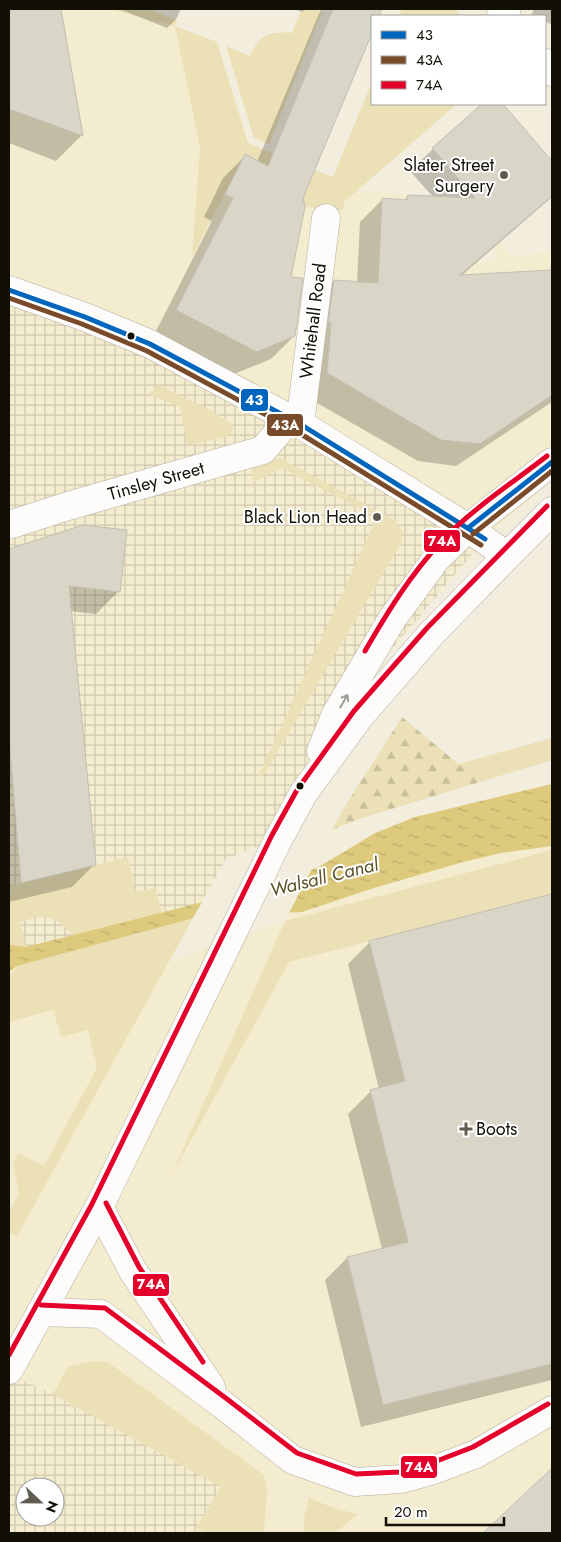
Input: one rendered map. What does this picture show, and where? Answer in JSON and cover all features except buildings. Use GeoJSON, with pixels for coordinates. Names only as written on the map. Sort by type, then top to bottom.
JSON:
{"type":"FeatureCollection","features":[{"type":"Feature","properties":{"kind":"street","name":"Whitehall Road"},"geometry":{"type":"LineString","coordinates":[[295,421],[326,218]]}},
{"type":"Feature","properties":{"kind":"street"},"geometry":{"type":"LineString","coordinates":[[9,290],[85,317],[150,344],[295,421],[477,533],[506,556]]}},
{"type":"Feature","properties":{"kind":"street","name":"Tinsley Street"},"geometry":{"type":"LineString","coordinates":[[9,525],[68,506],[263,450],[295,421]]}},
{"type":"Feature","properties":{"kind":"street"},"geometry":{"type":"LineString","coordinates":[[477,533],[552,462]]}},
{"type":"Feature","properties":{"kind":"street"},"geometry":{"type":"LineString","coordinates":[[303,794],[336,714],[392,619],[436,559],[529,499],[552,502]]}},
{"type":"Feature","properties":{"kind":"street"},"geometry":{"type":"LineString","coordinates":[[9,1370],[99,1207],[278,838],[303,794],[360,716],[432,633],[552,511]]}},
{"type":"Feature","properties":{"kind":"street"},"geometry":{"type":"LineString","coordinates":[[99,1207],[132,1271],[224,1405]]}},
{"type":"Feature","properties":{"kind":"street"},"geometry":{"type":"LineString","coordinates":[[41,1312],[101,1314],[224,1405],[293,1460],[355,1482],[401,1480],[431,1471],[476,1454],[552,1410]]}},
{"type":"Feature","properties":{"kind":"shaded area"},"geometry":{"type":"Polygon","coordinates":[[[9,9],[110,9],[175,25],[200,147],[193,257],[245,154],[344,202],[356,191],[467,198],[464,260],[495,262],[497,238],[510,257],[552,251],[552,480],[485,539],[9,290],[9,9]]]}},
{"type":"Feature","properties":{"kind":"shaded area"},"geometry":{"type":"Polygon","coordinates":[[[9,290],[85,317],[485,539],[385,657],[279,838],[226,859],[198,909],[9,958],[9,290]]]}},
{"type":"Feature","properties":{"kind":"shaded area"},"geometry":{"type":"Polygon","coordinates":[[[552,819],[552,1533],[206,1533],[9,1374],[9,958],[198,909],[170,961],[285,921],[305,884],[552,819]]]}},
{"type":"Feature","properties":{"kind":"shaded area"},"geometry":{"type":"Polygon","coordinates":[[[9,1374],[53,1394],[222,1487],[197,1528],[206,1533],[9,1533],[9,1374]]]}},
{"type":"Feature","properties":{"kind":"green space"},"geometry":{"type":"Polygon","coordinates":[[[110,9],[150,9],[177,20],[175,26],[110,9]]]}},
{"type":"Feature","properties":{"kind":"green space"},"geometry":{"type":"Polygon","coordinates":[[[302,9],[315,9],[322,12],[269,144],[254,138],[226,46],[250,56],[257,43],[266,36],[277,33],[292,33],[302,9]]]}},
{"type":"Feature","properties":{"kind":"green space"},"geometry":{"type":"Polygon","coordinates":[[[402,9],[455,9],[460,15],[399,15],[402,9]]]}},
{"type":"Feature","properties":{"kind":"green space"},"geometry":{"type":"Polygon","coordinates":[[[175,26],[217,42],[248,143],[333,177],[371,84],[371,105],[456,105],[344,202],[343,210],[305,207],[302,191],[290,177],[245,154],[192,258],[200,147],[175,26]]]}},
{"type":"Feature","properties":{"kind":"green space"},"geometry":{"type":"Polygon","coordinates":[[[158,385],[210,410],[232,424],[233,429],[229,436],[187,445],[180,407],[149,394],[158,385]]]}},
{"type":"Feature","properties":{"kind":"green space"},"geometry":{"type":"Polygon","coordinates":[[[280,458],[396,521],[402,531],[401,543],[263,776],[258,777],[377,517],[281,468],[253,483],[252,465],[280,458]]]}},
{"type":"Feature","properties":{"kind":"green space"},"geometry":{"type":"Polygon","coordinates":[[[402,717],[480,782],[362,818],[332,830],[342,811],[402,717]]]}},
{"type":"Feature","properties":{"kind":"green space"},"geometry":{"type":"Polygon","coordinates":[[[552,738],[552,760],[480,782],[458,764],[552,738]]]}},
{"type":"Feature","properties":{"kind":"green space"},"geometry":{"type":"Polygon","coordinates":[[[552,850],[552,894],[289,962],[170,1178],[285,921],[552,850]]]}},
{"type":"Feature","properties":{"kind":"green space"},"geometry":{"type":"Polygon","coordinates":[[[128,857],[135,892],[155,888],[162,912],[73,935],[61,923],[55,920],[36,917],[20,922],[26,947],[9,945],[9,886],[128,857]]]}},
{"type":"Feature","properties":{"kind":"green space"},"geometry":{"type":"Polygon","coordinates":[[[193,918],[17,1236],[9,1232],[9,1212],[19,1193],[13,1163],[18,1153],[44,1166],[97,1068],[88,1030],[61,1037],[53,1010],[9,1022],[9,978],[17,966],[193,918]]]}},
{"type":"Feature","properties":{"kind":"green space"},"geometry":{"type":"Polygon","coordinates":[[[94,1361],[108,1362],[264,1475],[267,1488],[264,1533],[206,1533],[196,1528],[221,1487],[53,1394],[68,1367],[94,1361]]]}},
{"type":"Feature","properties":{"kind":"green space"},"geometry":{"type":"Polygon","coordinates":[[[309,1498],[334,1508],[358,1514],[335,1533],[304,1533],[304,1517],[309,1498]]]}},
{"type":"Feature","properties":{"kind":"water","name":"Walsall Canal"},"geometry":{"type":"Polygon","coordinates":[[[552,784],[552,846],[501,853],[463,862],[374,888],[302,912],[201,916],[17,966],[9,972],[9,945],[26,947],[199,903],[317,868],[375,833],[415,817],[552,784]]]}},
{"type":"Feature","properties":{"kind":"pier"},"geometry":{"type":"Polygon","coordinates":[[[313,867],[288,915],[201,918],[191,921],[204,899],[313,867]]]}},
{"type":"Feature","properties":{"kind":"transit line","name":"43"},"geometry":{"type":"LineString","coordinates":[[9,290],[85,317],[150,344],[300,424],[485,539]]}},
{"type":"Feature","properties":{"kind":"transit line","name":"43A"},"geometry":{"type":"LineString","coordinates":[[9,298],[82,324],[147,351],[296,431],[481,545]]}},
{"type":"Feature","properties":{"kind":"transit line","name":"74A"},"geometry":{"type":"LineString","coordinates":[[365,651],[409,581],[441,542],[479,508],[547,456]]}},
{"type":"Feature","properties":{"kind":"transit line","name":"43"},"geometry":{"type":"LineString","coordinates":[[468,528],[552,462]]}},
{"type":"Feature","properties":{"kind":"transit line","name":"43A"},"geometry":{"type":"LineString","coordinates":[[473,534],[552,471]]}},
{"type":"Feature","properties":{"kind":"transit line","name":"74A"},"geometry":{"type":"LineString","coordinates":[[9,1355],[92,1204],[272,835],[297,790],[354,711],[427,628],[547,506]]}},
{"type":"Feature","properties":{"kind":"transit line","name":"74A"},"geometry":{"type":"LineString","coordinates":[[106,1203],[139,1267],[203,1362]]}},
{"type":"Feature","properties":{"kind":"transit line","name":"74A"},"geometry":{"type":"LineString","coordinates":[[41,1305],[105,1308],[297,1453],[356,1474],[400,1472],[429,1464],[473,1447],[548,1404]]}},
{"type":"Feature","properties":{"kind":"place","name":"Slater Street Surgery"},"geometry":{"type":"Point","coordinates":[504,175]}},
{"type":"Feature","properties":{"kind":"place","name":"Black Lion Head"},"geometry":{"type":"Point","coordinates":[377,517]}},
{"type":"Feature","properties":{"kind":"place","name":"Boots"},"geometry":{"type":"Point","coordinates":[466,1129]}}]}
